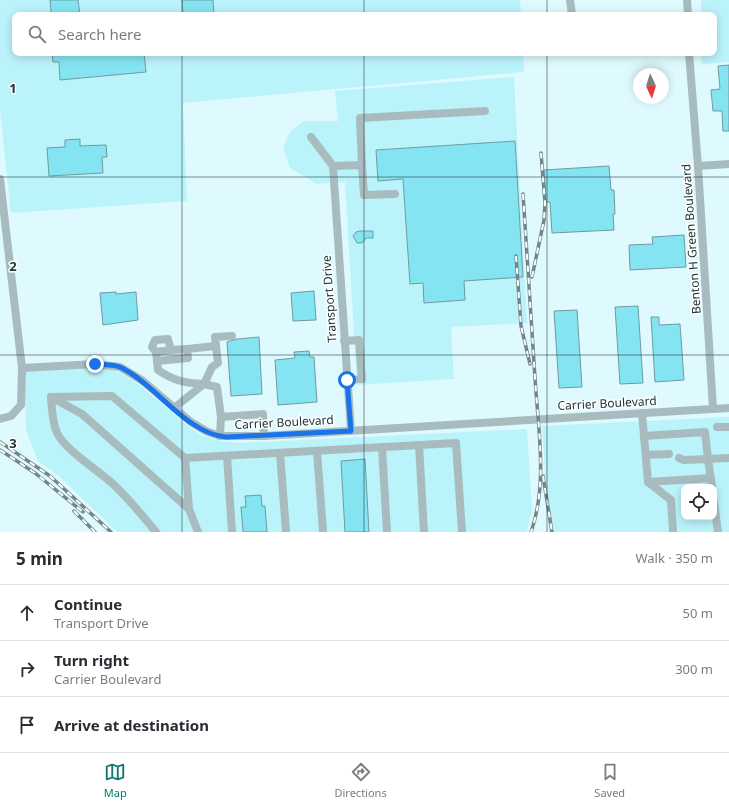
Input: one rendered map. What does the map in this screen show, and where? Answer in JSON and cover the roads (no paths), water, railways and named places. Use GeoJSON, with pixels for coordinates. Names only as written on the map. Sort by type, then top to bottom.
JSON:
{"type":"FeatureCollection","features":[{"type":"Feature","properties":{"kind":"street"},"geometry":{"type":"LineString","coordinates":[[570,0],[572,12]]}},
{"type":"Feature","properties":{"kind":"street"},"geometry":{"type":"LineString","coordinates":[[687,0],[688,12]]}},
{"type":"Feature","properties":{"kind":"street","name":"Benton H Green Boulevard"},"geometry":{"type":"LineString","coordinates":[[689,56],[698,166],[713,409]]}},
{"type":"Feature","properties":{"kind":"street"},"geometry":{"type":"LineString","coordinates":[[395,194],[364,195],[360,118],[485,111]]}},
{"type":"Feature","properties":{"kind":"street"},"geometry":{"type":"LineString","coordinates":[[311,137],[333,166],[362,165]]}},
{"type":"Feature","properties":{"kind":"street"},"geometry":{"type":"LineString","coordinates":[[698,166],[729,164]]}},
{"type":"Feature","properties":{"kind":"street","name":"Transport Drive"},"geometry":{"type":"LineString","coordinates":[[333,166],[351,431]]}},
{"type":"Feature","properties":{"kind":"street"},"geometry":{"type":"LineString","coordinates":[[0,179],[22,368],[21,405],[11,416],[0,419]]}},
{"type":"Feature","properties":{"kind":"street"},"geometry":{"type":"LineString","coordinates":[[174,408],[204,384],[212,367],[218,363],[215,337],[232,336]]}},
{"type":"Feature","properties":{"kind":"street"},"geometry":{"type":"LineString","coordinates":[[171,350],[168,339],[155,340],[152,348],[156,352],[158,370],[171,379],[189,383],[217,386],[221,417],[220,436]]}},
{"type":"Feature","properties":{"kind":"street"},"geometry":{"type":"LineString","coordinates":[[344,341],[359,340],[362,367],[362,380],[347,380]]}},
{"type":"Feature","properties":{"kind":"street"},"geometry":{"type":"LineString","coordinates":[[156,352],[216,346]]}},
{"type":"Feature","properties":{"kind":"street"},"geometry":{"type":"LineString","coordinates":[[157,361],[188,358],[187,349]]}},
{"type":"Feature","properties":{"kind":"street","name":"Carrier Boulevard"},"geometry":{"type":"LineString","coordinates":[[22,368],[95,364],[120,367],[143,381],[191,422],[206,432],[220,436],[264,436],[729,408]]}},
{"type":"Feature","properties":{"kind":"street"},"geometry":{"type":"LineString","coordinates":[[51,397],[112,396],[185,458],[456,443],[462,532]]}},
{"type":"Feature","properties":{"kind":"street"},"geometry":{"type":"LineString","coordinates":[[51,397],[82,414],[189,509]]}},
{"type":"Feature","properties":{"kind":"street"},"geometry":{"type":"LineString","coordinates":[[51,397],[52,418],[57,434],[73,451],[112,484],[134,506],[156,532]]}},
{"type":"Feature","properties":{"kind":"street"},"geometry":{"type":"LineString","coordinates":[[642,413],[648,482],[671,500],[673,532]]}},
{"type":"Feature","properties":{"kind":"street"},"geometry":{"type":"LineString","coordinates":[[221,417],[263,414],[264,436]]}},
{"type":"Feature","properties":{"kind":"street"},"geometry":{"type":"LineString","coordinates":[[717,428],[729,427]]}},
{"type":"Feature","properties":{"kind":"street"},"geometry":{"type":"LineString","coordinates":[[644,436],[705,432],[711,484]]}},
{"type":"Feature","properties":{"kind":"street"},"geometry":{"type":"LineString","coordinates":[[419,445],[424,532]]}},
{"type":"Feature","properties":{"kind":"street"},"geometry":{"type":"LineString","coordinates":[[382,447],[387,532]]}},
{"type":"Feature","properties":{"kind":"street"},"geometry":{"type":"LineString","coordinates":[[317,451],[323,532]]}},
{"type":"Feature","properties":{"kind":"street"},"geometry":{"type":"LineString","coordinates":[[280,453],[286,532]]}},
{"type":"Feature","properties":{"kind":"street"},"geometry":{"type":"LineString","coordinates":[[646,455],[669,454]]}},
{"type":"Feature","properties":{"kind":"street"},"geometry":{"type":"LineString","coordinates":[[227,456],[232,532]]}},
{"type":"Feature","properties":{"kind":"street"},"geometry":{"type":"LineString","coordinates":[[185,458],[189,509],[198,532]]}},
{"type":"Feature","properties":{"kind":"street"},"geometry":{"type":"LineString","coordinates":[[679,458],[684,460],[729,458]]}},
{"type":"Feature","properties":{"kind":"street"},"geometry":{"type":"LineString","coordinates":[[648,482],[710,478]]}},
{"type":"Feature","properties":{"kind":"street"},"geometry":{"type":"LineString","coordinates":[[716,520],[718,532]]}},
{"type":"Feature","properties":{"kind":"railway"},"geometry":{"type":"LineString","coordinates":[[532,277],[544,220],[545,203],[541,153]]}},
{"type":"Feature","properties":{"kind":"railway"},"geometry":{"type":"LineString","coordinates":[[523,194],[540,436],[541,475],[536,514],[531,532]]}},
{"type":"Feature","properties":{"kind":"railway"},"geometry":{"type":"LineString","coordinates":[[516,256],[521,326],[530,364]]}},
{"type":"Feature","properties":{"kind":"railway"},"geometry":{"type":"LineString","coordinates":[[0,442],[50,476],[111,532]]}},
{"type":"Feature","properties":{"kind":"railway"},"geometry":{"type":"LineString","coordinates":[[0,450],[35,473],[83,512]]}},
{"type":"Feature","properties":{"kind":"railway"},"geometry":{"type":"LineString","coordinates":[[543,476],[552,532]]}},
{"type":"Feature","properties":{"kind":"railway"},"geometry":{"type":"LineString","coordinates":[[74,511],[95,532]]}}]}
